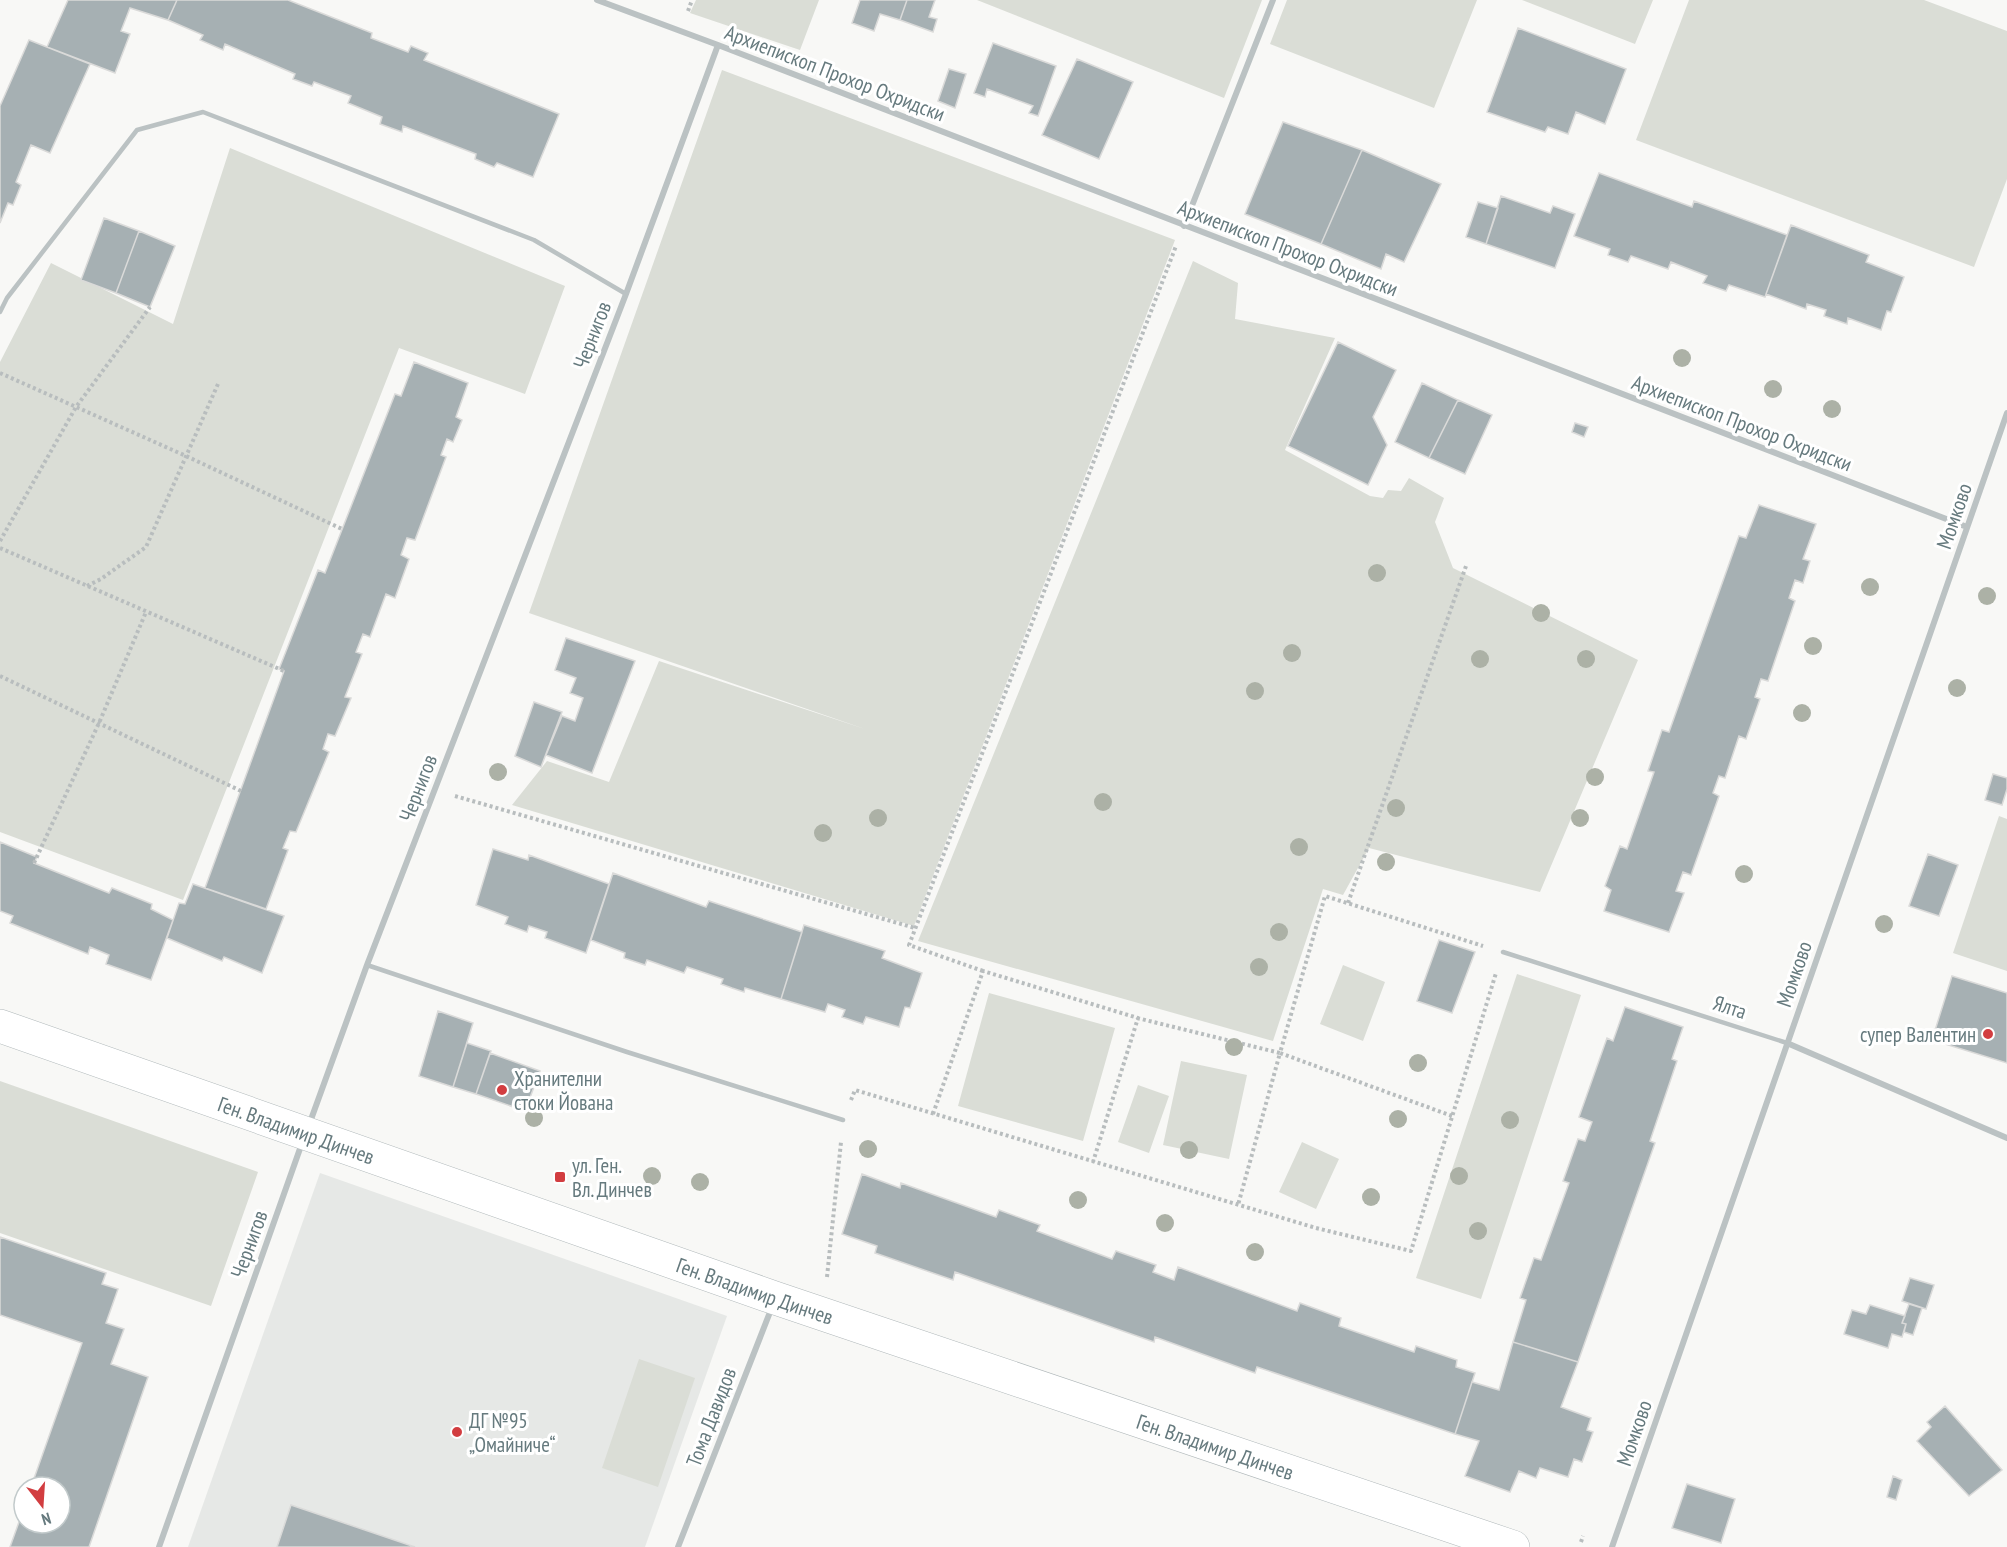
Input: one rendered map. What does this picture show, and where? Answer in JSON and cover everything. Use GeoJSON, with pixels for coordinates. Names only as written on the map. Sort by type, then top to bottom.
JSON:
{"type":"FeatureCollection","features":[{"type":"Feature","properties":{"kind":"street","name":"Архиепископ Прохор Охридски"},"geometry":{"type":"LineString","coordinates":[[597,0],[1967,527]]}},
{"type":"Feature","properties":{"kind":"street"},"geometry":{"type":"LineString","coordinates":[[1184,226],[1274,0]]}},
{"type":"Feature","properties":{"kind":"street","name":"Чернигов"},"geometry":{"type":"LineString","coordinates":[[159,1547],[367,965],[626,294],[718,45]]}},
{"type":"Feature","properties":{"kind":"street","name":"Момково"},"geometry":{"type":"LineString","coordinates":[[1612,1547],[2007,413]]}},
{"type":"Feature","properties":{"kind":"street","name":"Ген. Владимир Динчев"},"geometry":{"type":"LineString","coordinates":[[0,1026],[775,1298],[1513,1547]]}},
{"type":"Feature","properties":{"kind":"street","name":"Ялта"},"geometry":{"type":"LineString","coordinates":[[1787,1043],[2007,1138]]}},
{"type":"Feature","properties":{"kind":"street","name":"Тома Давидов"},"geometry":{"type":"LineString","coordinates":[[678,1547],[775,1298]]}},
{"type":"Feature","properties":{"kind":"lane"},"geometry":{"type":"LineString","coordinates":[[0,312],[7,298],[137,130],[203,112],[534,240],[626,294]]}},
{"type":"Feature","properties":{"kind":"lane","name":"Ялта"},"geometry":{"type":"LineString","coordinates":[[1503,952],[1787,1043]]}},
{"type":"Feature","properties":{"kind":"lane"},"geometry":{"type":"LineString","coordinates":[[367,965],[627,1052],[843,1119]]}},
{"type":"Feature","properties":{"kind":"path"},"geometry":{"type":"LineString","coordinates":[[1184,226],[909,945],[983,971],[1131,1017],[1280,1053],[1452,1116]]}},
{"type":"Feature","properties":{"kind":"path"},"geometry":{"type":"LineString","coordinates":[[0,541],[76,407],[150,307]]}},
{"type":"Feature","properties":{"kind":"path"},"geometry":{"type":"LineString","coordinates":[[0,374],[186,456],[342,529]]}},
{"type":"Feature","properties":{"kind":"path"},"geometry":{"type":"LineString","coordinates":[[87,586],[101,579],[146,547],[218,384]]}},
{"type":"Feature","properties":{"kind":"path"},"geometry":{"type":"LineString","coordinates":[[0,548],[284,671]]}},
{"type":"Feature","properties":{"kind":"path"},"geometry":{"type":"LineString","coordinates":[[1348,903],[1467,566]]}},
{"type":"Feature","properties":{"kind":"path"},"geometry":{"type":"LineString","coordinates":[[34,863],[99,723],[147,611]]}},
{"type":"Feature","properties":{"kind":"path"},"geometry":{"type":"LineString","coordinates":[[0,676],[241,791]]}},
{"type":"Feature","properties":{"kind":"path"},"geometry":{"type":"LineString","coordinates":[[434,790],[915,928]]}},
{"type":"Feature","properties":{"kind":"path"},"geometry":{"type":"LineString","coordinates":[[827,1277],[843,1119],[855,1090],[1093,1162],[1238,1205],[1316,1228],[1411,1251],[1503,952],[1325,896],[1238,1205]]}},
{"type":"Feature","properties":{"kind":"path"},"geometry":{"type":"LineString","coordinates":[[933,1114],[983,971]]}},
{"type":"Feature","properties":{"kind":"path"},"geometry":{"type":"LineString","coordinates":[[1093,1162],[1138,1018],[1131,1017]]}},
{"type":"Feature","properties":{"kind":"path"},"geometry":{"type":"LineString","coordinates":[[1581,1542],[1583,1536]]}},
{"type":"Feature","properties":{"kind":"shaded area"},"geometry":{"type":"Polygon","coordinates":[[[696,0],[819,0],[800,50],[690,13],[696,0]]]}},
{"type":"Feature","properties":{"kind":"shaded area"},"geometry":{"type":"Polygon","coordinates":[[[977,0],[1262,0],[1224,98],[977,0]]]}},
{"type":"Feature","properties":{"kind":"shaded area"},"geometry":{"type":"Polygon","coordinates":[[[1287,0],[1477,0],[1434,108],[1270,44],[1287,0]]]}},
{"type":"Feature","properties":{"kind":"shaded area"},"geometry":{"type":"Polygon","coordinates":[[[1522,0],[1653,0],[1635,44],[1522,0]]]}},
{"type":"Feature","properties":{"kind":"shaded area"},"geometry":{"type":"Polygon","coordinates":[[[1689,0],[1924,0],[2007,31],[2007,179],[1974,267],[1636,140],[1689,0]]]}},
{"type":"Feature","properties":{"kind":"shaded area"},"geometry":{"type":"Polygon","coordinates":[[[722,70],[1175,240],[914,926],[512,805],[547,761],[609,782],[659,661],[865,729],[529,613],[722,70]]]}},
{"type":"Feature","properties":{"kind":"shaded area"},"geometry":{"type":"Polygon","coordinates":[[[230,148],[565,286],[525,394],[399,348],[183,900],[0,832],[0,362],[51,263],[173,324],[230,148]]]}},
{"type":"Feature","properties":{"kind":"shaded area"},"geometry":{"type":"Polygon","coordinates":[[[1193,261],[1238,283],[1235,319],[1335,338],[1285,450],[1370,496],[1383,498],[1388,490],[1401,491],[1409,478],[1444,498],[1435,522],[1453,568],[1638,660],[1540,892],[1369,848],[1343,895],[1323,889],[1273,1041],[918,941],[1193,261]]]}},
{"type":"Feature","properties":{"kind":"shaded area"},"geometry":{"type":"Polygon","coordinates":[[[1999,816],[2007,819],[2007,971],[1953,953],[1999,816]]]}},
{"type":"Feature","properties":{"kind":"shaded area"},"geometry":{"type":"Polygon","coordinates":[[[1343,965],[1385,982],[1363,1041],[1320,1024],[1343,965]]]}},
{"type":"Feature","properties":{"kind":"shaded area"},"geometry":{"type":"Polygon","coordinates":[[[1517,974],[1581,995],[1481,1299],[1416,1278],[1517,974]]]}},
{"type":"Feature","properties":{"kind":"shaded area"},"geometry":{"type":"Polygon","coordinates":[[[989,993],[1115,1028],[1083,1141],[958,1106],[989,993]]]}},
{"type":"Feature","properties":{"kind":"shaded area"},"geometry":{"type":"Polygon","coordinates":[[[1181,1061],[1247,1075],[1229,1159],[1163,1145],[1181,1061]]]}},
{"type":"Feature","properties":{"kind":"shaded area"},"geometry":{"type":"Polygon","coordinates":[[[0,1081],[258,1172],[211,1306],[0,1233],[0,1081]]]}},
{"type":"Feature","properties":{"kind":"shaded area"},"geometry":{"type":"Polygon","coordinates":[[[1138,1085],[1169,1096],[1149,1153],[1118,1142],[1138,1085]]]}},
{"type":"Feature","properties":{"kind":"shaded area"},"geometry":{"type":"Polygon","coordinates":[[[1302,1142],[1339,1159],[1316,1209],[1279,1192],[1302,1142]]]}},
{"type":"Feature","properties":{"kind":"shaded area","name":"ДГ №95 „Омайниче“"},"geometry":{"type":"Polygon","coordinates":[[[320,1173],[727,1316],[645,1547],[188,1547],[320,1173]]]}},
{"type":"Feature","properties":{"kind":"shaded area"},"geometry":{"type":"Polygon","coordinates":[[[639,1359],[695,1378],[658,1487],[602,1468],[639,1359]]]}},
{"type":"Feature","properties":{"kind":"building"},"geometry":{"type":"Polygon","coordinates":[[[68,0],[177,0],[168,20],[130,8],[121,31],[130,34],[115,73],[47,47],[68,0]]]}},
{"type":"Feature","properties":{"kind":"building"},"geometry":{"type":"Polygon","coordinates":[[[177,0],[288,0],[372,33],[371,38],[408,52],[411,46],[428,53],[424,60],[559,114],[533,177],[497,163],[494,167],[475,159],[476,154],[403,126],[402,132],[380,124],[382,117],[348,103],[351,96],[314,82],[312,86],[293,79],[295,74],[225,44],[223,50],[200,40],[203,35],[168,20],[177,0]]]}},
{"type":"Feature","properties":{"kind":"building"},"geometry":{"type":"Polygon","coordinates":[[[860,0],[907,0],[900,20],[880,14],[874,31],[852,23],[860,0]]]}},
{"type":"Feature","properties":{"kind":"building"},"geometry":{"type":"Polygon","coordinates":[[[907,0],[935,0],[929,17],[937,19],[933,32],[900,20],[907,0]]]}},
{"type":"Feature","properties":{"kind":"building"},"geometry":{"type":"Polygon","coordinates":[[[1518,28],[1626,69],[1605,124],[1576,112],[1568,134],[1548,127],[1545,132],[1487,112],[1518,28]]]}},
{"type":"Feature","properties":{"kind":"building"},"geometry":{"type":"Polygon","coordinates":[[[29,40],[90,64],[50,153],[31,145],[16,182],[21,185],[13,205],[8,203],[0,223],[0,106],[29,40]]]}},
{"type":"Feature","properties":{"kind":"building"},"geometry":{"type":"Polygon","coordinates":[[[993,43],[1056,66],[1038,116],[1029,113],[1033,106],[987,89],[985,97],[974,93],[993,43]]]}},
{"type":"Feature","properties":{"kind":"building"},"geometry":{"type":"Polygon","coordinates":[[[1077,59],[1133,82],[1099,159],[1042,135],[1077,59]]]}},
{"type":"Feature","properties":{"kind":"building"},"geometry":{"type":"Polygon","coordinates":[[[949,69],[966,74],[955,108],[938,101],[949,69]]]}},
{"type":"Feature","properties":{"kind":"building"},"geometry":{"type":"Polygon","coordinates":[[[1283,122],[1362,150],[1321,244],[1245,214],[1283,122]]]}},
{"type":"Feature","properties":{"kind":"building"},"geometry":{"type":"Polygon","coordinates":[[[1362,150],[1441,184],[1404,262],[1386,254],[1381,269],[1321,244],[1362,150]]]}},
{"type":"Feature","properties":{"kind":"building"},"geometry":{"type":"Polygon","coordinates":[[[1599,173],[1692,207],[1694,201],[1787,235],[1765,297],[1729,285],[1726,291],[1703,283],[1707,276],[1671,262],[1668,269],[1631,256],[1628,262],[1608,255],[1610,249],[1574,236],[1599,173]]]}},
{"type":"Feature","properties":{"kind":"building"},"geometry":{"type":"Polygon","coordinates":[[[1501,196],[1550,213],[1553,206],[1575,214],[1555,268],[1486,244],[1501,196]]]}},
{"type":"Feature","properties":{"kind":"building"},"geometry":{"type":"Polygon","coordinates":[[[1478,202],[1498,208],[1486,244],[1466,237],[1478,202]]]}},
{"type":"Feature","properties":{"kind":"building"},"geometry":{"type":"Polygon","coordinates":[[[104,218],[139,231],[116,293],[81,280],[104,218]]]}},
{"type":"Feature","properties":{"kind":"building"},"geometry":{"type":"Polygon","coordinates":[[[1791,225],[1869,255],[1866,262],[1904,277],[1891,312],[1887,311],[1881,330],[1848,318],[1847,324],[1824,316],[1826,310],[1807,304],[1806,309],[1766,294],[1791,225]]]}},
{"type":"Feature","properties":{"kind":"building"},"geometry":{"type":"Polygon","coordinates":[[[139,231],[175,246],[150,307],[116,293],[139,231]]]}},
{"type":"Feature","properties":{"kind":"building"},"geometry":{"type":"Polygon","coordinates":[[[1338,342],[1396,370],[1373,417],[1387,445],[1368,485],[1288,446],[1338,342]]]}},
{"type":"Feature","properties":{"kind":"building"},"geometry":{"type":"Polygon","coordinates":[[[414,362],[468,383],[456,417],[462,420],[453,442],[447,439],[441,455],[446,457],[415,540],[407,538],[401,555],[409,559],[395,598],[386,594],[370,637],[363,634],[356,652],[362,654],[345,697],[351,698],[335,736],[328,734],[323,749],[329,752],[296,832],[290,831],[283,848],[288,850],[266,909],[205,888],[284,671],[279,669],[318,570],[325,573],[395,394],[401,396],[414,362]]]}},
{"type":"Feature","properties":{"kind":"building"},"geometry":{"type":"Polygon","coordinates":[[[1422,383],[1458,400],[1429,458],[1395,442],[1422,383]]]}},
{"type":"Feature","properties":{"kind":"building"},"geometry":{"type":"Polygon","coordinates":[[[1458,400],[1492,415],[1465,474],[1429,458],[1458,400]]]}},
{"type":"Feature","properties":{"kind":"building"},"geometry":{"type":"Polygon","coordinates":[[[1575,423],[1588,427],[1584,437],[1572,432],[1575,423]]]}},
{"type":"Feature","properties":{"kind":"building"},"geometry":{"type":"Polygon","coordinates":[[[1759,505],[1816,524],[1803,559],[1810,561],[1803,583],[1795,580],[1789,598],[1795,601],[1768,681],[1761,679],[1755,697],[1760,699],[1746,739],[1739,736],[1725,778],[1719,776],[1713,793],[1719,796],[1691,875],[1683,872],[1676,891],[1684,893],[1669,932],[1604,911],[1611,890],[1605,886],[1620,846],[1627,849],[1654,772],[1648,771],[1662,730],[1669,732],[1739,536],[1746,538],[1759,505]]]}},
{"type":"Feature","properties":{"kind":"building"},"geometry":{"type":"Polygon","coordinates":[[[566,638],[635,661],[592,773],[546,755],[562,716],[575,721],[583,698],[570,693],[576,678],[555,670],[566,638]]]}},
{"type":"Feature","properties":{"kind":"building"},"geometry":{"type":"Polygon","coordinates":[[[534,702],[562,712],[541,767],[515,756],[534,702]]]}},
{"type":"Feature","properties":{"kind":"building"},"geometry":{"type":"Polygon","coordinates":[[[1993,774],[2007,778],[2007,789],[2002,805],[1985,800],[1993,774]]]}},
{"type":"Feature","properties":{"kind":"building"},"geometry":{"type":"Polygon","coordinates":[[[0,842],[37,857],[34,863],[109,893],[112,888],[152,904],[151,909],[173,920],[151,980],[106,964],[109,955],[90,947],[88,954],[10,923],[13,916],[0,911],[0,842]]]}},
{"type":"Feature","properties":{"kind":"building"},"geometry":{"type":"Polygon","coordinates":[[[493,849],[528,860],[529,855],[609,884],[586,953],[545,938],[547,932],[529,926],[527,932],[505,924],[508,917],[476,905],[493,849]]]}},
{"type":"Feature","properties":{"kind":"building"},"geometry":{"type":"Polygon","coordinates":[[[1928,854],[1958,865],[1939,916],[1909,906],[1928,854]]]}},
{"type":"Feature","properties":{"kind":"building"},"geometry":{"type":"Polygon","coordinates":[[[613,873],[706,907],[709,901],[802,932],[781,999],[745,988],[744,992],[732,988],[721,984],[723,979],[687,967],[684,973],[647,960],[645,965],[624,958],[625,953],[591,940],[613,873]]]}},
{"type":"Feature","properties":{"kind":"building"},"geometry":{"type":"Polygon","coordinates":[[[193,884],[284,916],[262,973],[224,957],[222,961],[167,938],[179,903],[185,904],[193,884]]]}},
{"type":"Feature","properties":{"kind":"building"},"geometry":{"type":"Polygon","coordinates":[[[804,925],[885,951],[882,958],[922,973],[910,1008],[905,1007],[899,1027],[866,1017],[863,1024],[842,1017],[845,1010],[828,1004],[825,1012],[781,999],[804,925]]]}},
{"type":"Feature","properties":{"kind":"building"},"geometry":{"type":"Polygon","coordinates":[[[1439,940],[1475,952],[1452,1013],[1417,1001],[1439,940]]]}},
{"type":"Feature","properties":{"kind":"building"},"geometry":{"type":"Polygon","coordinates":[[[1952,976],[2007,993],[2007,1063],[1932,1040],[1952,976]]]}},
{"type":"Feature","properties":{"kind":"building"},"geometry":{"type":"Polygon","coordinates":[[[1625,1007],[1683,1027],[1672,1059],[1677,1061],[1650,1141],[1655,1143],[1578,1362],[1513,1342],[1526,1300],[1520,1298],[1534,1258],[1541,1260],[1569,1183],[1563,1181],[1578,1139],[1585,1141],[1592,1122],[1579,1117],[1607,1038],[1613,1041],[1625,1007]]]}},
{"type":"Feature","properties":{"kind":"building"},"geometry":{"type":"Polygon","coordinates":[[[438,1011],[473,1023],[453,1087],[419,1076],[438,1011]]]}},
{"type":"Feature","properties":{"kind":"building"},"geometry":{"type":"Polygon","coordinates":[[[467,1043],[491,1051],[476,1094],[453,1087],[467,1043]]]}},
{"type":"Feature","properties":{"kind":"building"},"geometry":{"type":"Polygon","coordinates":[[[490,1053],[540,1071],[525,1111],[476,1094],[490,1053]]]}},
{"type":"Feature","properties":{"kind":"building"},"geometry":{"type":"Polygon","coordinates":[[[862,1174],[900,1188],[901,1183],[996,1217],[999,1210],[1040,1225],[1037,1231],[1112,1259],[1116,1251],[1156,1265],[1153,1272],[1174,1280],[1178,1267],[1297,1311],[1300,1303],[1341,1318],[1339,1326],[1414,1352],[1416,1346],[1457,1360],[1456,1367],[1475,1373],[1455,1434],[1257,1367],[1255,1373],[1155,1337],[1154,1342],[955,1272],[953,1280],[875,1253],[877,1246],[842,1234],[862,1174]]]}},
{"type":"Feature","properties":{"kind":"building"},"geometry":{"type":"Polygon","coordinates":[[[0,1237],[106,1273],[102,1284],[118,1289],[106,1323],[124,1329],[111,1364],[148,1377],[89,1547],[10,1547],[14,1535],[72,1535],[72,1475],[35,1475],[82,1343],[0,1315],[0,1237]]]}},
{"type":"Feature","properties":{"kind":"building"},"geometry":{"type":"Polygon","coordinates":[[[1910,1278],[1934,1285],[1926,1309],[1902,1301],[1910,1278]]]}},
{"type":"Feature","properties":{"kind":"building"},"geometry":{"type":"Polygon","coordinates":[[[1909,1304],[1922,1308],[1913,1335],[1904,1332],[1906,1324],[1902,1323],[1909,1304]]]}},
{"type":"Feature","properties":{"kind":"building"},"geometry":{"type":"Polygon","coordinates":[[[1870,1305],[1905,1316],[1902,1323],[1906,1324],[1902,1337],[1892,1334],[1888,1348],[1844,1334],[1852,1310],[1866,1314],[1870,1305]]]}},
{"type":"Feature","properties":{"kind":"building"},"geometry":{"type":"Polygon","coordinates":[[[1513,1342],[1578,1362],[1561,1407],[1591,1418],[1587,1430],[1593,1432],[1582,1462],[1574,1459],[1568,1477],[1540,1468],[1536,1478],[1519,1471],[1510,1492],[1465,1476],[1479,1441],[1455,1434],[1472,1382],[1499,1390],[1513,1342]]]}},
{"type":"Feature","properties":{"kind":"building"},"geometry":{"type":"Polygon","coordinates":[[[1945,1406],[2002,1470],[1969,1496],[1917,1441],[1931,1427],[1927,1422],[1945,1406]]]}},
{"type":"Feature","properties":{"kind":"building"},"geometry":{"type":"Polygon","coordinates":[[[1893,1476],[1902,1480],[1896,1500],[1887,1497],[1893,1476]]]}},
{"type":"Feature","properties":{"kind":"building"},"geometry":{"type":"Polygon","coordinates":[[[1687,1484],[1735,1499],[1721,1543],[1672,1528],[1687,1484]]]}},
{"type":"Feature","properties":{"kind":"building"},"geometry":{"type":"Polygon","coordinates":[[[291,1505],[415,1547],[277,1547],[291,1505]]]}},
{"type":"Feature","properties":{"kind":"place","name":"супер Валентин"},"geometry":{"type":"Point","coordinates":[1988,1034]}},
{"type":"Feature","properties":{"kind":"place","name":"Хранителни стоки Йована"},"geometry":{"type":"Point","coordinates":[502,1090]}},
{"type":"Feature","properties":{"kind":"place","name":"ул. Ген. Вл. Динчев"},"geometry":{"type":"Point","coordinates":[560,1177]}},
{"type":"Feature","properties":{"kind":"place","name":"ДГ №95 „Омайниче“"},"geometry":{"type":"Point","coordinates":[457,1432]}}]}
